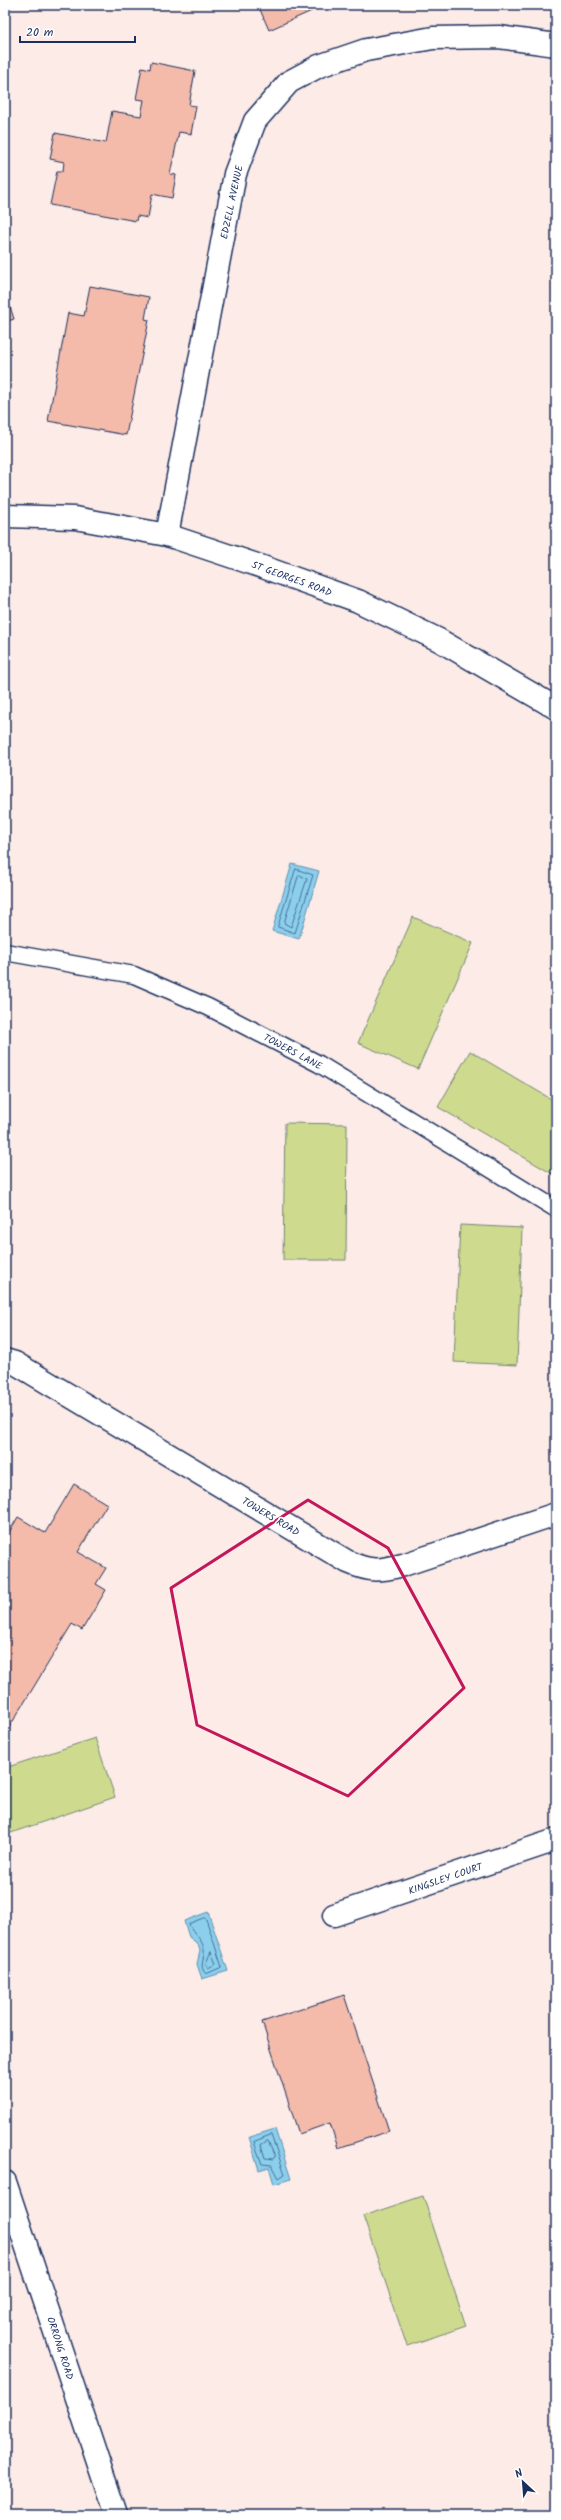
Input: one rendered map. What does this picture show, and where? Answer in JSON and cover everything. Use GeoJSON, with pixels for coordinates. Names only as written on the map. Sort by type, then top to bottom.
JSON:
{"type":"FeatureCollection","features":[{"type":"Feature","properties":{"kind":"street","name":"EDZELL AVENUE"},"geometry":{"type":"LineString","coordinates":[[167,535],[235,174],[255,121],[289,82],[318,66],[366,50],[440,38],[499,37],[556,45]]}},
{"type":"Feature","properties":{"kind":"street","name":"ST GEORGES ROAD"},"geometry":{"type":"LineString","coordinates":[[5,516],[75,518],[167,535],[358,601],[439,640],[556,708]]}},
{"type":"Feature","properties":{"kind":"street","name":"TOWERS ROAD"},"geometry":{"type":"LineString","coordinates":[[5,1360],[15,1363],[348,1562],[364,1569],[379,1572],[403,1566],[556,1514]]}},
{"type":"Feature","properties":{"kind":"street","name":"KINGSLEY COURT"},"geometry":{"type":"LineString","coordinates":[[334,1915],[556,1840]]}},
{"type":"Feature","properties":{"kind":"street","name":"ORRONG ROAD"},"geometry":{"type":"LineString","coordinates":[[5,2182],[116,2515]]}},
{"type":"Feature","properties":{"kind":"lane","name":"TOWERS LANE"},"geometry":{"type":"LineString","coordinates":[[5,952],[134,975],[208,1007],[318,1064],[556,1209]]}},
{"type":"Feature","properties":{"kind":"highlighted area"},"geometry":{"type":"Polygon","coordinates":[[[308,1500],[388,1548],[464,1688],[348,1796],[197,1725],[171,1588],[308,1500]]]}},
{"type":"Feature","properties":{"kind":"green space"},"geometry":{"type":"Polygon","coordinates":[[[413,917],[473,943],[418,1069],[358,1043],[413,917]]]}},
{"type":"Feature","properties":{"kind":"green space"},"geometry":{"type":"Polygon","coordinates":[[[470,1051],[556,1102],[556,1176],[438,1107],[470,1051]]]}},
{"type":"Feature","properties":{"kind":"green space"},"geometry":{"type":"Polygon","coordinates":[[[285,1123],[347,1124],[346,1260],[283,1260],[285,1123]]]}},
{"type":"Feature","properties":{"kind":"green space"},"geometry":{"type":"Polygon","coordinates":[[[460,1225],[522,1228],[517,1365],[454,1362],[460,1225]]]}},
{"type":"Feature","properties":{"kind":"green space"},"geometry":{"type":"Polygon","coordinates":[[[95,1738],[115,1797],[5,1835],[5,1768],[95,1738]]]}},
{"type":"Feature","properties":{"kind":"green space"},"geometry":{"type":"Polygon","coordinates":[[[423,2196],[466,2326],[407,2346],[363,2216],[423,2196]]]}},
{"type":"Feature","properties":{"kind":"water"},"geometry":{"type":"Polygon","coordinates":[[[292,864],[319,871],[299,939],[272,931],[292,864]]]}},
{"type":"Feature","properties":{"kind":"water"},"geometry":{"type":"Polygon","coordinates":[[[208,1912],[228,1971],[202,1979],[197,1964],[200,1951],[198,1944],[189,1937],[184,1921],[208,1912]]]}},
{"type":"Feature","properties":{"kind":"water"},"geometry":{"type":"Polygon","coordinates":[[[275,2129],[291,2179],[274,2184],[269,2167],[259,2170],[249,2137],[275,2129]]]}},
{"type":"Feature","properties":{"kind":"building"},"geometry":{"type":"Polygon","coordinates":[[[258,5],[325,5],[269,30],[258,5]]]}},
{"type":"Feature","properties":{"kind":"building"},"geometry":{"type":"Polygon","coordinates":[[[151,62],[195,71],[189,105],[196,106],[191,134],[179,132],[170,174],[176,175],[172,198],[152,194],[148,218],[137,216],[136,221],[50,205],[57,171],[63,171],[64,162],[50,159],[55,133],[106,143],[112,111],[141,116],[144,100],[136,99],[142,67],[150,69],[151,62]]]}},
{"type":"Feature","properties":{"kind":"building"},"geometry":{"type":"Polygon","coordinates":[[[90,286],[149,297],[145,319],[149,320],[126,435],[48,421],[68,313],[84,316],[90,286]]]}},
{"type":"Feature","properties":{"kind":"building"},"geometry":{"type":"Polygon","coordinates":[[[5,291],[14,319],[5,322],[5,291]]]}},
{"type":"Feature","properties":{"kind":"building"},"geometry":{"type":"Polygon","coordinates":[[[74,1484],[107,1504],[78,1552],[106,1568],[96,1584],[106,1590],[82,1630],[72,1624],[10,1726],[5,1723],[5,1532],[8,1534],[18,1517],[45,1533],[74,1484]]]}},
{"type":"Feature","properties":{"kind":"building"},"geometry":{"type":"Polygon","coordinates":[[[344,1995],[389,2131],[338,2148],[330,2123],[299,2134],[262,2022],[344,1995]]]}}]}
